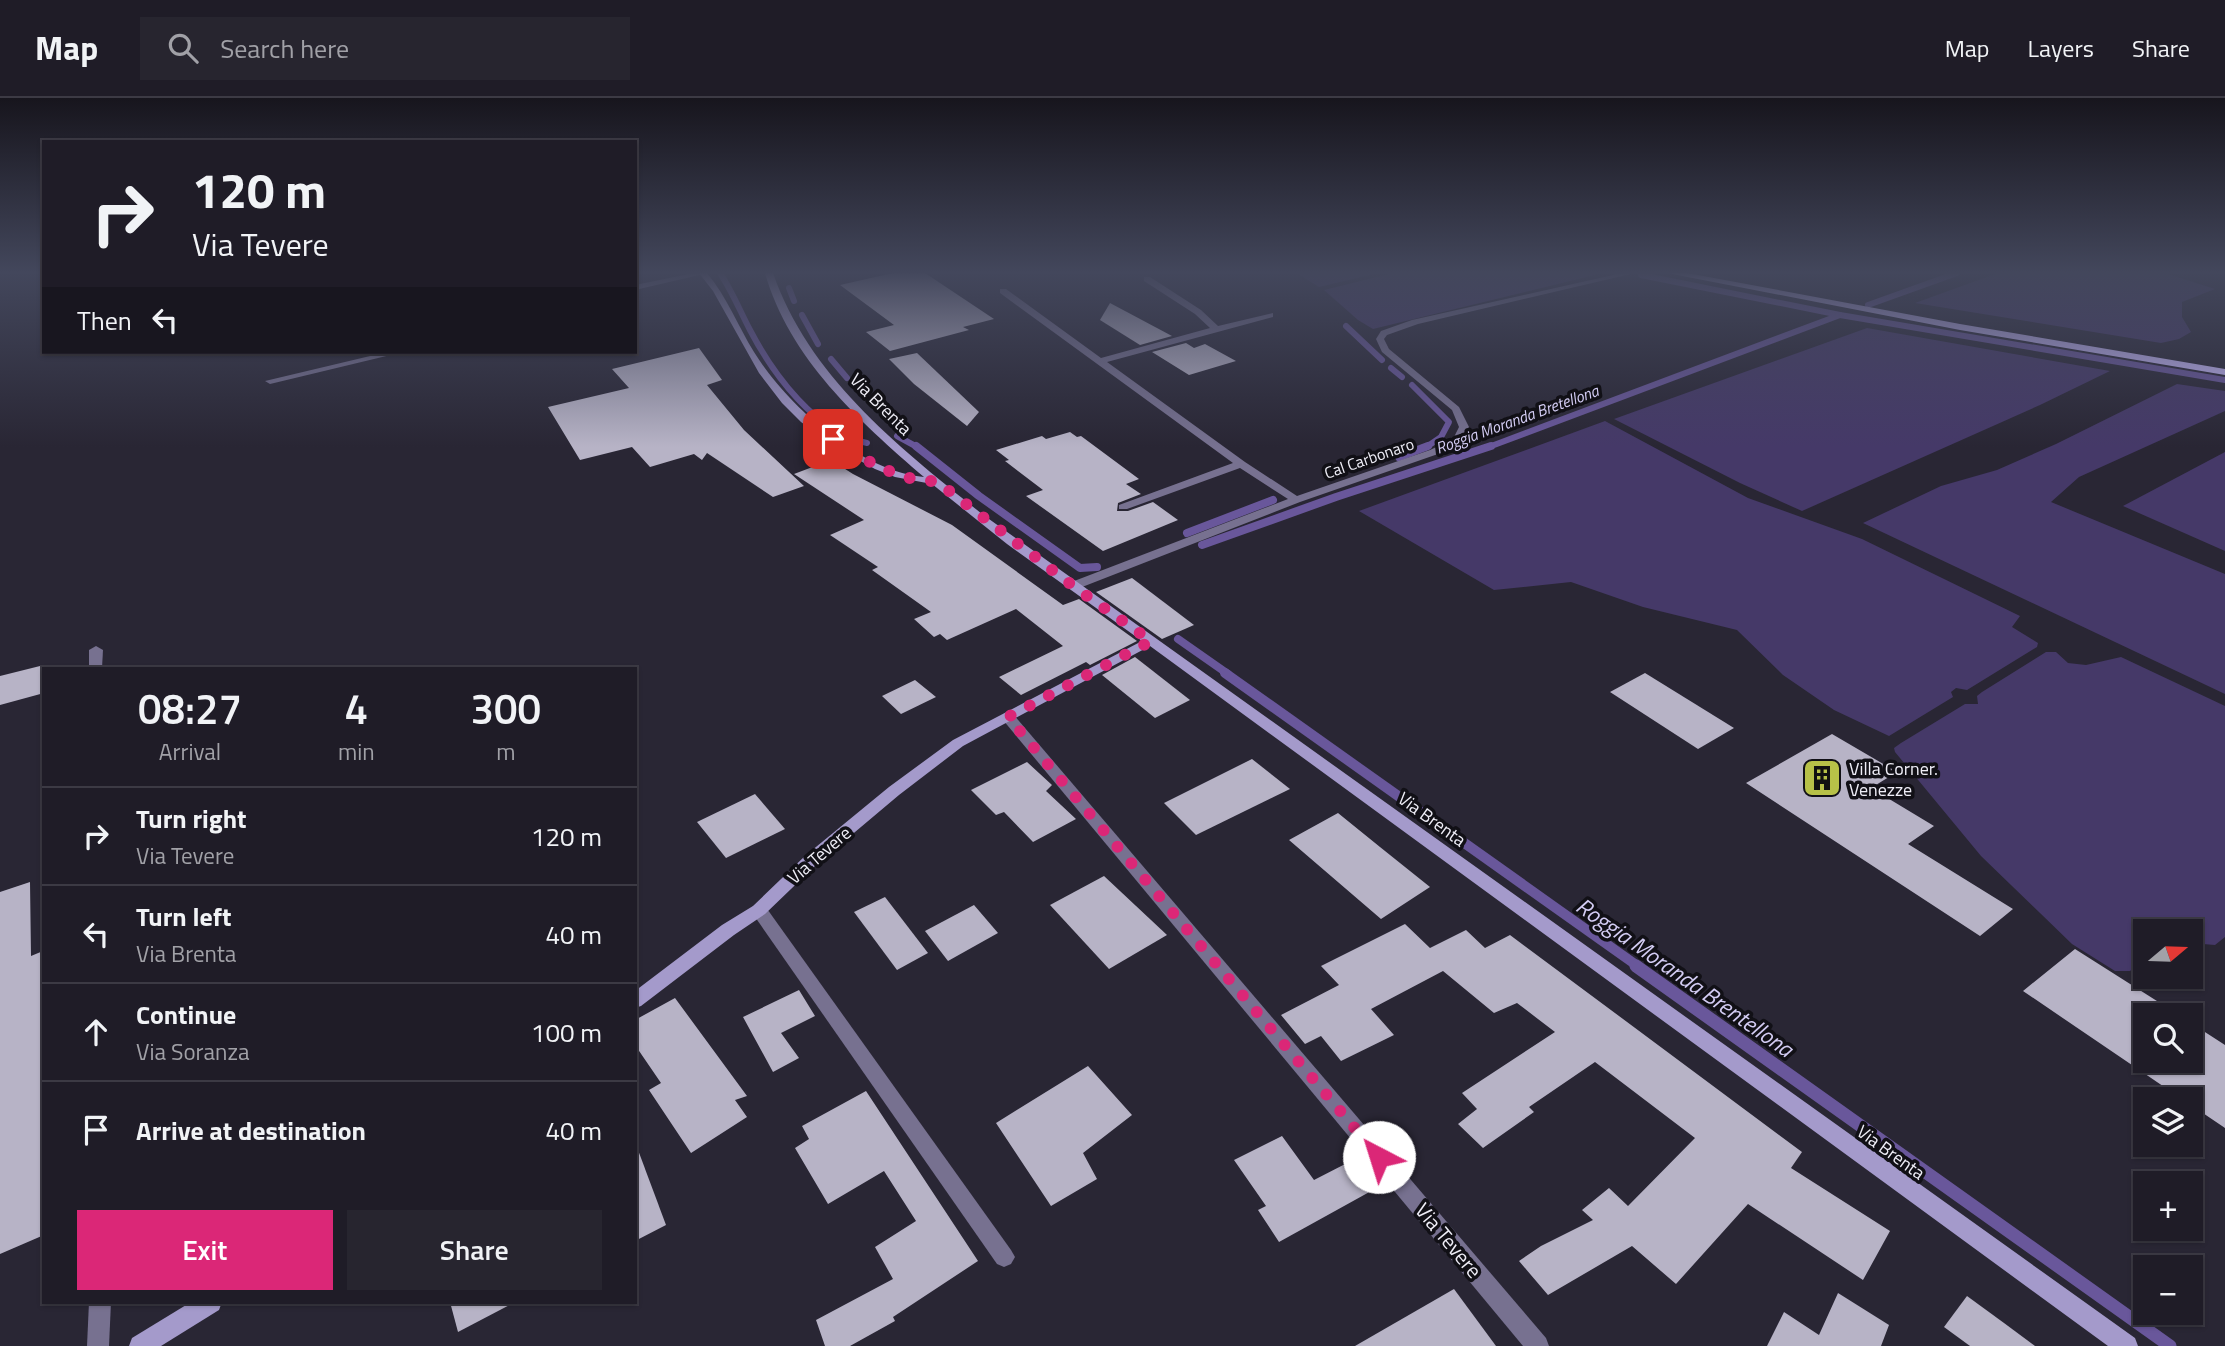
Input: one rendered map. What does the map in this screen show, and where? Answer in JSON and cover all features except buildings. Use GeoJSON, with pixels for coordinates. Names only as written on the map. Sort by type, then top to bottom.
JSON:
{"type":"FeatureCollection","features":[{"type":"Feature","properties":{"kind":"main road"},"geometry":{"type":"LineString","coordinates":[[1983,331],[2225,372]]}},
{"type":"Feature","properties":{"kind":"street"},"geometry":{"type":"LineString","coordinates":[[738,331],[762,371],[791,408],[820,431],[876,465],[920,481],[936,481]]}},
{"type":"Feature","properties":{"kind":"street","name":"Via Brenta"},"geometry":{"type":"LineString","coordinates":[[795,331],[815,362],[846,399],[883,435],[936,481],[1073,586],[2127,1346]]}},
{"type":"Feature","properties":{"kind":"street"},"geometry":{"type":"LineString","coordinates":[[1057,331],[1241,464],[1296,500]]}},
{"type":"Feature","properties":{"kind":"street"},"geometry":{"type":"LineString","coordinates":[[1098,362],[1208,331]]}},
{"type":"Feature","properties":{"kind":"street","name":"Cal Carbonaro"},"geometry":{"type":"LineString","coordinates":[[1073,586],[1296,500],[1449,446],[1464,427],[1455,409],[1385,350],[1380,339],[1392,331]]}},
{"type":"Feature","properties":{"kind":"street"},"geometry":{"type":"LineString","coordinates":[[270,381],[389,354]]}},
{"type":"Feature","properties":{"kind":"street"},"geometry":{"type":"LineString","coordinates":[[1124,507],[1241,464]]}},
{"type":"Feature","properties":{"kind":"street","name":"Via Tevere"},"geometry":{"type":"LineString","coordinates":[[637,999],[728,930],[759,910],[811,860],[894,791],[958,743],[1151,641]]}},
{"type":"Feature","properties":{"kind":"street"},"geometry":{"type":"LineString","coordinates":[[96,650],[96,667]]}},
{"type":"Feature","properties":{"kind":"street","name":"Via Tevere"},"geometry":{"type":"LineString","coordinates":[[1008,717],[1538,1346]]}},
{"type":"Feature","properties":{"kind":"street"},"geometry":{"type":"LineString","coordinates":[[759,910],[1004,1257]]}},
{"type":"Feature","properties":{"kind":"street"},"geometry":{"type":"LineString","coordinates":[[98,1346],[100,1304]]}},
{"type":"Feature","properties":{"kind":"street"},"geometry":{"type":"LineString","coordinates":[[140,1346],[208,1304]]}},
{"type":"Feature","properties":{"kind":"shaded area"},"geometry":{"type":"Polygon","coordinates":[[[1858,331],[1885,331],[2110,371],[1802,511],[1740,483],[1614,419],[1858,331]]]}},
{"type":"Feature","properties":{"kind":"shaded area"},"geometry":{"type":"Polygon","coordinates":[[[2089,331],[2191,332],[2179,339],[2161,343],[2089,331]]]}},
{"type":"Feature","properties":{"kind":"shaded area"},"geometry":{"type":"Polygon","coordinates":[[[2177,384],[2225,391],[2225,411],[2079,477],[2051,502],[2225,574],[2225,694],[1863,523],[1941,486],[1997,470],[2056,444],[2177,384]]]}},
{"type":"Feature","properties":{"kind":"shaded area"},"geometry":{"type":"Polygon","coordinates":[[[1605,421],[1748,498],[1862,539],[2020,616],[2012,627],[2038,643],[2037,647],[1967,690],[1956,688],[1951,692],[1953,697],[1889,736],[1834,710],[1783,675],[1737,630],[1643,607],[1571,582],[1494,590],[1359,511],[1605,421]]]}},
{"type":"Feature","properties":{"kind":"shaded area"},"geometry":{"type":"Polygon","coordinates":[[[2225,452],[2225,551],[2123,506],[2225,452]]]}},
{"type":"Feature","properties":{"kind":"shaded area"},"geometry":{"type":"Polygon","coordinates":[[[2046,652],[2056,652],[2068,663],[2086,665],[2121,657],[2225,706],[2225,937],[2215,945],[2203,944],[2203,919],[2133,919],[2133,968],[2130,971],[2115,971],[2072,944],[1981,856],[1894,748],[1965,704],[1978,704],[1977,696],[2046,652]]]}},
{"type":"Feature","properties":{"kind":"waterway","name":"Roggia Moranda Brentellona"},"geometry":{"type":"LineString","coordinates":[[751,331],[771,365],[798,399],[830,427],[867,443]]}},
{"type":"Feature","properties":{"kind":"waterway"},"geometry":{"type":"LineString","coordinates":[[811,331],[818,344]]}},
{"type":"Feature","properties":{"kind":"waterway"},"geometry":{"type":"LineString","coordinates":[[1352,331],[1382,360]]}},
{"type":"Feature","properties":{"kind":"waterway","name":"Roggia Moranda Bretellona"},"geometry":{"type":"LineString","coordinates":[[1486,448],[1797,331]]}},
{"type":"Feature","properties":{"kind":"waterway"},"geometry":{"type":"LineString","coordinates":[[1936,331],[2225,380]]}},
{"type":"Feature","properties":{"kind":"waterway"},"geometry":{"type":"LineString","coordinates":[[831,359],[847,378]]}},
{"type":"Feature","properties":{"kind":"waterway"},"geometry":{"type":"LineString","coordinates":[[1391,368],[1402,377]]}},
{"type":"Feature","properties":{"kind":"waterway"},"geometry":{"type":"LineString","coordinates":[[853,384],[884,413]]}},
{"type":"Feature","properties":{"kind":"waterway"},"geometry":{"type":"LineString","coordinates":[[1412,385],[1449,422],[1441,437],[1428,446]]}},
{"type":"Feature","properties":{"kind":"waterway","name":"Roggia Moranda Brentellona"},"geometry":{"type":"LineString","coordinates":[[890,418],[901,432],[897,436],[917,447]]}},
{"type":"Feature","properties":{"kind":"waterway"},"geometry":{"type":"LineString","coordinates":[[1399,457],[1428,446]]}},
{"type":"Feature","properties":{"kind":"waterway","name":"Roggia Moranda Bretellona"},"geometry":{"type":"LineString","coordinates":[[1202,545],[1491,446]]}},
{"type":"Feature","properties":{"kind":"waterway","name":"Roggia Moranda Brentellona"},"geometry":{"type":"LineString","coordinates":[[917,447],[979,496],[1080,568],[1097,567]]}},
{"type":"Feature","properties":{"kind":"waterway"},"geometry":{"type":"LineString","coordinates":[[1187,533],[1273,500]]}},
{"type":"Feature","properties":{"kind":"waterway","name":"Roggia Moranda Brentellona"},"geometry":{"type":"LineString","coordinates":[[1178,639],[1228,674]]}},
{"type":"Feature","properties":{"kind":"waterway","name":"Roggia Moranda Brentellona"},"geometry":{"type":"LineString","coordinates":[[1225,673],[1639,967]]}},
{"type":"Feature","properties":{"kind":"waterway","name":"Roggia Moranda Brentellona"},"geometry":{"type":"LineString","coordinates":[[1636,966],[2170,1346]]}},
{"type":"Feature","properties":{"kind":"place","name":"Villa Corner. Venezze"},"geometry":{"type":"Point","coordinates":[1822,778]}},
{"type":"Feature","properties":{"kind":"route"},"geometry":{"type":"LineString","coordinates":[[833,439],[852,452],[893,472],[920,481],[936,481],[1073,586],[1151,641],[1008,717],[1379,1157]]}}]}
